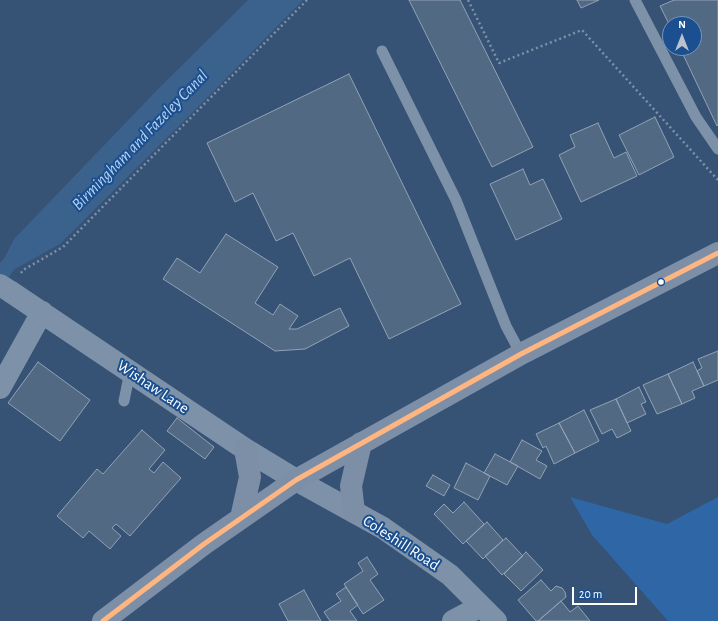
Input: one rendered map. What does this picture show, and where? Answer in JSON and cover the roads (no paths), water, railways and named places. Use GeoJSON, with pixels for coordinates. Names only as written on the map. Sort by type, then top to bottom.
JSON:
{"type":"FeatureCollection","features":[{"type":"Feature","properties":{"kind":"main road"},"geometry":{"type":"LineString","coordinates":[[103,621],[204,544],[296,480],[521,354],[718,253]]}},
{"type":"Feature","properties":{"kind":"main road"},"geometry":{"type":"LineString","coordinates":[[354,512],[351,486],[361,443]]}},
{"type":"Feature","properties":{"kind":"main road"},"geometry":{"type":"LineString","coordinates":[[241,518],[250,476],[245,449]]}},
{"type":"Feature","properties":{"kind":"street","name":"Wishaw Lane"},"geometry":{"type":"LineString","coordinates":[[10,284],[42,312],[245,449],[296,480]]}},
{"type":"Feature","properties":{"kind":"street"},"geometry":{"type":"LineString","coordinates":[[0,388],[42,312]]}},
{"type":"Feature","properties":{"kind":"street","name":"Coleshill Road"},"geometry":{"type":"LineString","coordinates":[[296,480],[383,528],[450,575],[488,614]]}},
{"type":"Feature","properties":{"kind":"street"},"geometry":{"type":"LineString","coordinates":[[453,621],[488,614]]}},
{"type":"Feature","properties":{"kind":"lane"},"geometry":{"type":"LineString","coordinates":[[635,0],[696,117],[718,149]]}},
{"type":"Feature","properties":{"kind":"lane"},"geometry":{"type":"LineString","coordinates":[[382,51],[456,200],[506,326],[521,354]]}},
{"type":"Feature","properties":{"kind":"lane"},"geometry":{"type":"LineString","coordinates":[[124,401],[130,371]]}},
{"type":"Feature","properties":{"kind":"water","name":"Birmingham and Fazeley Canal"},"geometry":{"type":"Polygon","coordinates":[[[248,0],[303,0],[60,244],[15,269],[0,288],[0,263],[5,257],[14,239],[158,89],[248,0]]]}}]}
